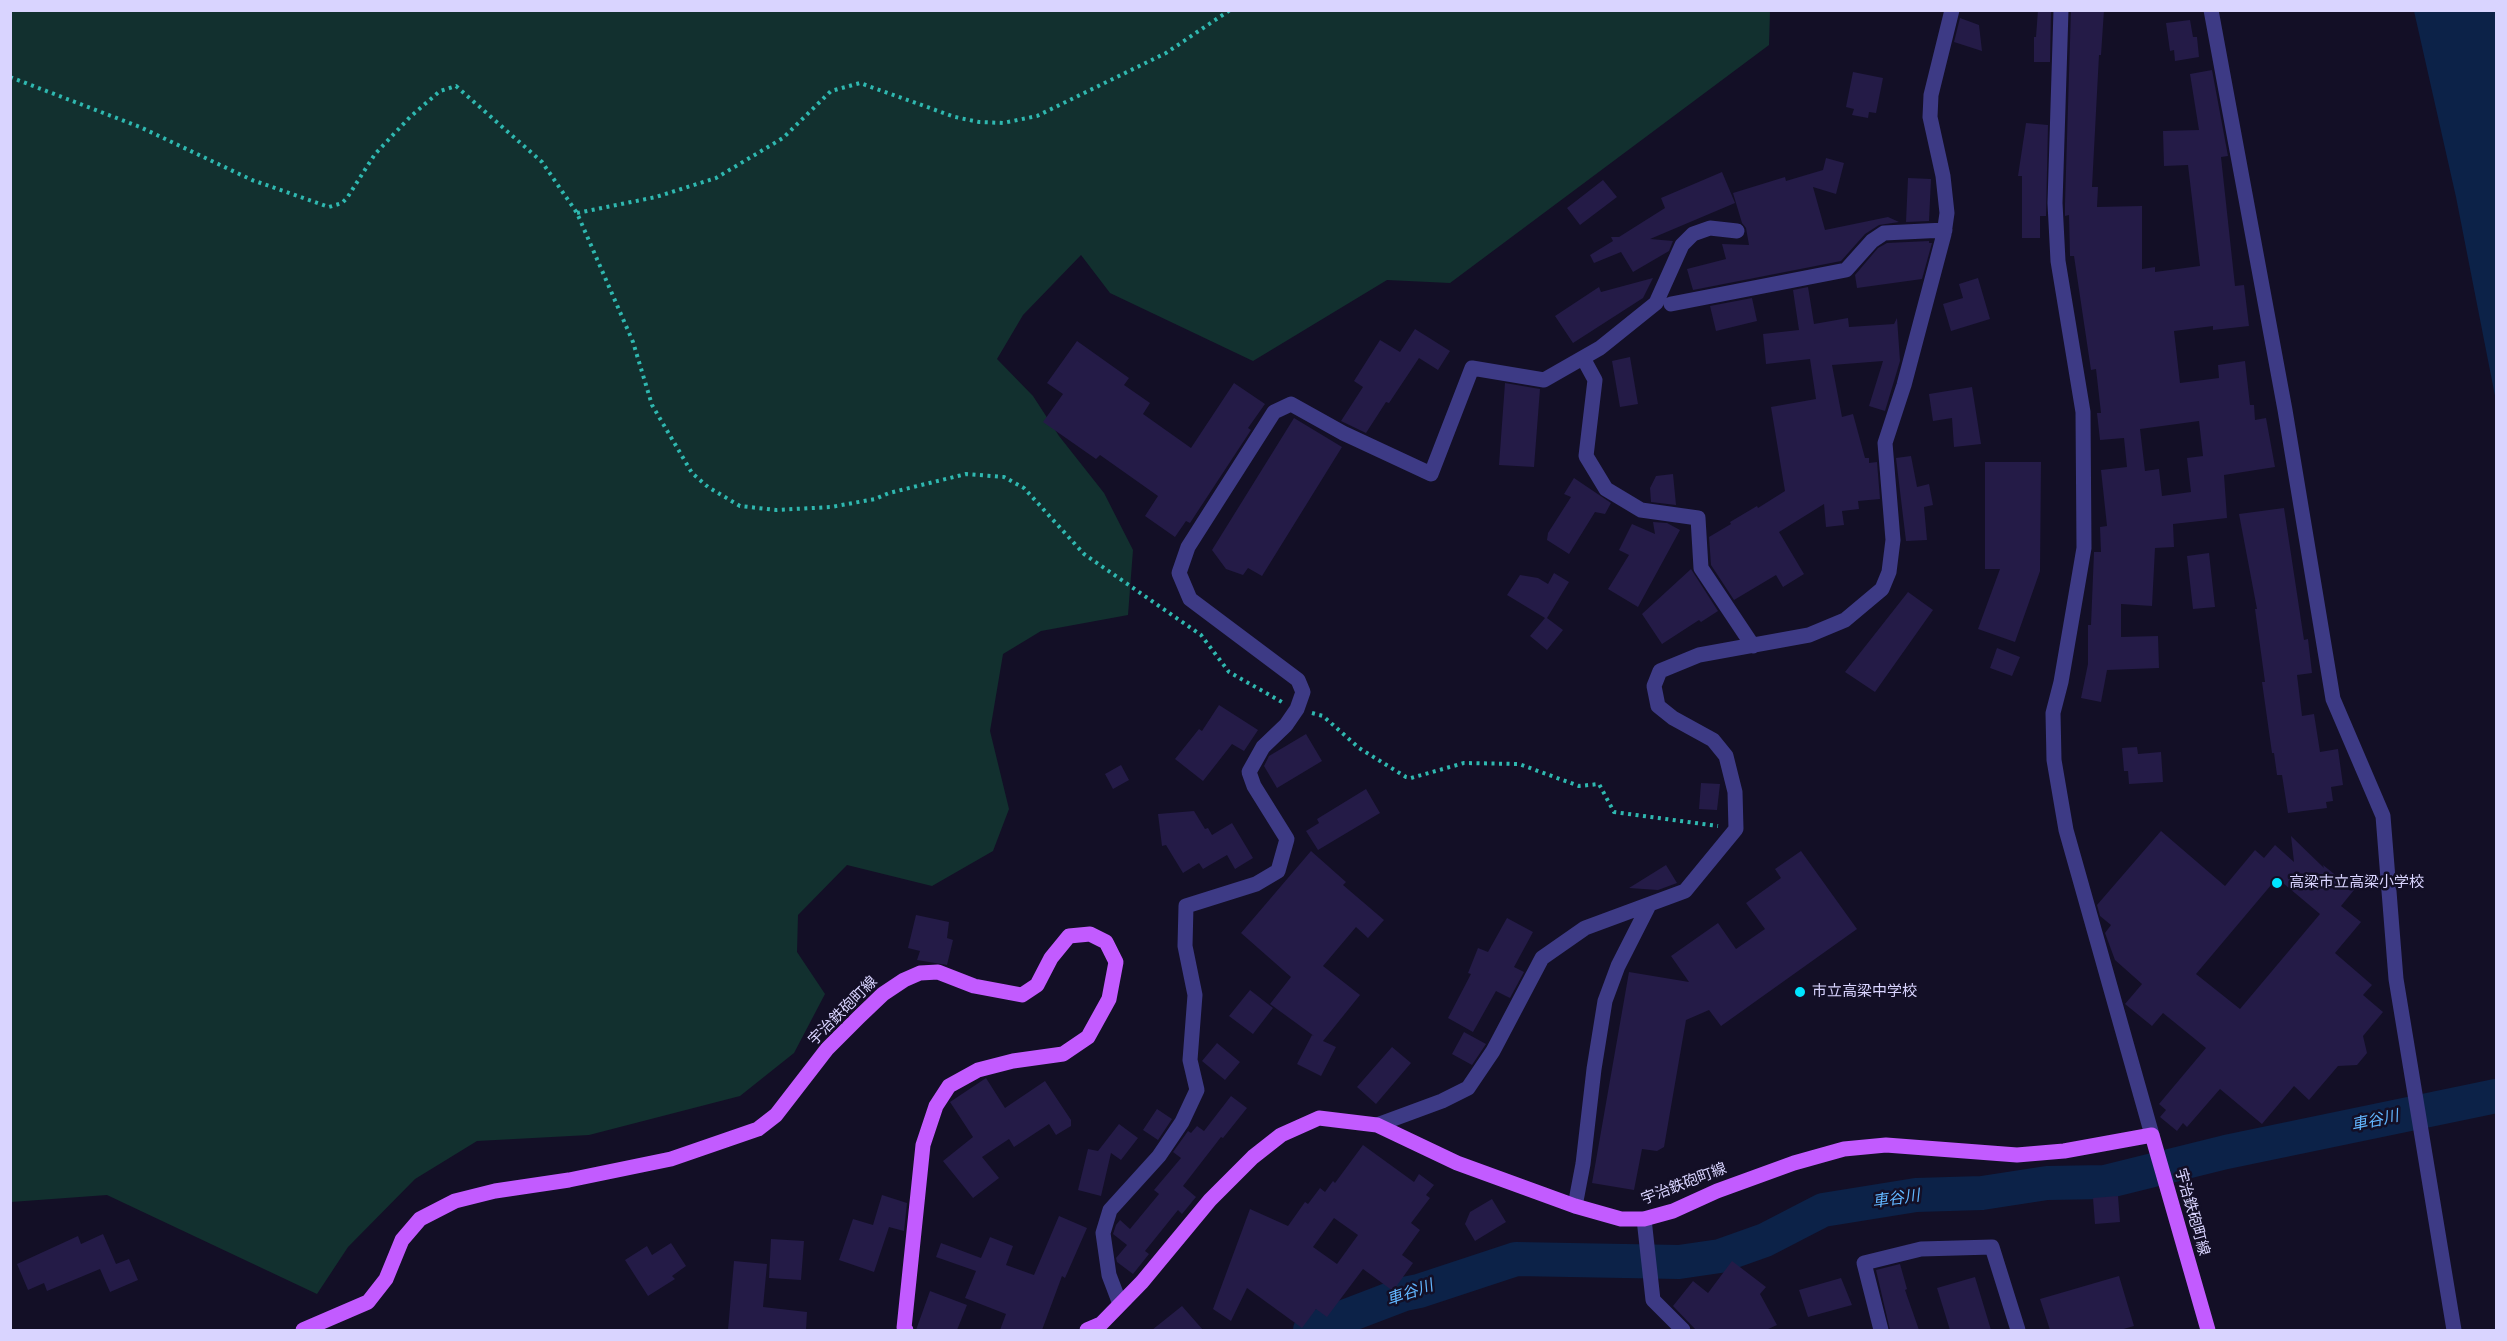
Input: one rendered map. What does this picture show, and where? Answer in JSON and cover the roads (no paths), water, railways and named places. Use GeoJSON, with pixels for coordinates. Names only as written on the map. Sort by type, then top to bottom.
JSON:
{"type":"FeatureCollection","features":[{"type":"Feature","properties":{"kind":"main road","name":"宇治鉄砲町線"},"geometry":{"type":"LineString","coordinates":[[303,1330],[368,1302],[386,1279],[402,1240],[420,1219],[455,1201],[495,1191],[569,1180],[671,1159],[758,1129],[784,1106],[827,1049],[883,994],[904,980],[920,974],[938,972],[974,986],[1022,995],[1037,985],[1051,958],[1069,936],[1090,934],[1106,942],[1116,962],[1109,999],[1088,1036],[1063,1054],[1013,1061],[978,1070],[949,1086],[936,1106],[923,1146],[906,1330]]}},
{"type":"Feature","properties":{"kind":"main road","name":"宇治鉄砲町線"},"geometry":{"type":"LineString","coordinates":[[1087,1330],[1101,1324],[1142,1282],[1210,1200],[1253,1157],[1281,1135],[1320,1118],[1377,1125],[1457,1163],[1575,1206],[1621,1219],[1644,1219],[1673,1211],[1717,1191],[1794,1163],[1844,1149],[1886,1144],[2017,1155],[2064,1151],[2152,1135],[2208,1330]]}},
{"type":"Feature","properties":{"kind":"street"},"geometry":{"type":"LineString","coordinates":[[1377,1125],[1442,1101],[1468,1088],[1493,1052],[1542,958],[1585,928],[1648,907],[1685,891],[1736,828],[1736,792],[1726,756],[1713,740],[1673,718],[1658,706],[1654,686],[1660,671],[1699,655],[1809,635],[1845,620],[1882,589],[1889,572],[1893,540],[1884,443],[1904,385],[1945,230],[1947,213],[1943,176],[1930,117],[1931,95],[1952,10]]}},
{"type":"Feature","properties":{"kind":"street"},"geometry":{"type":"LineString","coordinates":[[2061,10],[2055,203],[2058,261],[2083,412],[2084,548],[2061,682],[2053,713],[2054,760],[2066,830],[2152,1135]]}},
{"type":"Feature","properties":{"kind":"street"},"geometry":{"type":"LineString","coordinates":[[2211,10],[2285,410],[2333,699],[2383,816],[2396,979],[2454,1330]]}},
{"type":"Feature","properties":{"kind":"street"},"geometry":{"type":"LineString","coordinates":[[1120,1304],[1109,1275],[1103,1233],[1110,1210],[1159,1156],[1182,1122],[1197,1090],[1190,1060],[1195,995],[1185,946],[1186,906],[1256,884],[1278,870],[1287,839],[1254,786],[1248,772],[1263,747],[1292,717],[1303,692],[1298,680],[1190,599],[1179,573],[1188,547],[1274,412],[1291,404],[1343,433],[1431,474],[1472,368],[1544,380],[1600,348],[1656,303],[1682,245],[1693,234],[1710,228],[1737,231]]}},
{"type":"Feature","properties":{"kind":"street"},"geometry":{"type":"LineString","coordinates":[[1671,304],[1846,270],[1872,241],[1884,233],[1945,230]]}},
{"type":"Feature","properties":{"kind":"street"},"geometry":{"type":"LineString","coordinates":[[1583,358],[1595,380],[1586,456],[1606,489],[1641,510],[1698,518],[1701,568],[1753,646]]}},
{"type":"Feature","properties":{"kind":"street"},"geometry":{"type":"LineString","coordinates":[[1575,1206],[1583,1164],[1594,1069],[1605,1001],[1618,966],[1648,907]]}},
{"type":"Feature","properties":{"kind":"street"},"geometry":{"type":"LineString","coordinates":[[1644,1219],[1653,1300],[1683,1330]]}},
{"type":"Feature","properties":{"kind":"street"},"geometry":{"type":"LineString","coordinates":[[1881,1330],[1864,1263],[1921,1249],[1992,1247],[2018,1330]]}},
{"type":"Feature","properties":{"kind":"water"},"geometry":{"type":"Polygon","coordinates":[[[2414,11],[2496,11],[2496,401],[2456,197],[2414,11]]]}},
{"type":"Feature","properties":{"kind":"waterway","name":"車谷川"},"geometry":{"type":"LineString","coordinates":[[1310,1330],[1404,1294],[1516,1259],[1679,1262],[1720,1256],[1765,1240],[1823,1210],[1916,1195],[1982,1193],[2047,1183],[2105,1182],[2226,1152],[2496,1096]]}},
{"type":"Feature","properties":{"kind":"place","name":"高梁市立高梁小学校"},"geometry":{"type":"Point","coordinates":[2277,883]}},
{"type":"Feature","properties":{"kind":"place","name":"市立高梁中学校"},"geometry":{"type":"Point","coordinates":[1800,992]}}]}
